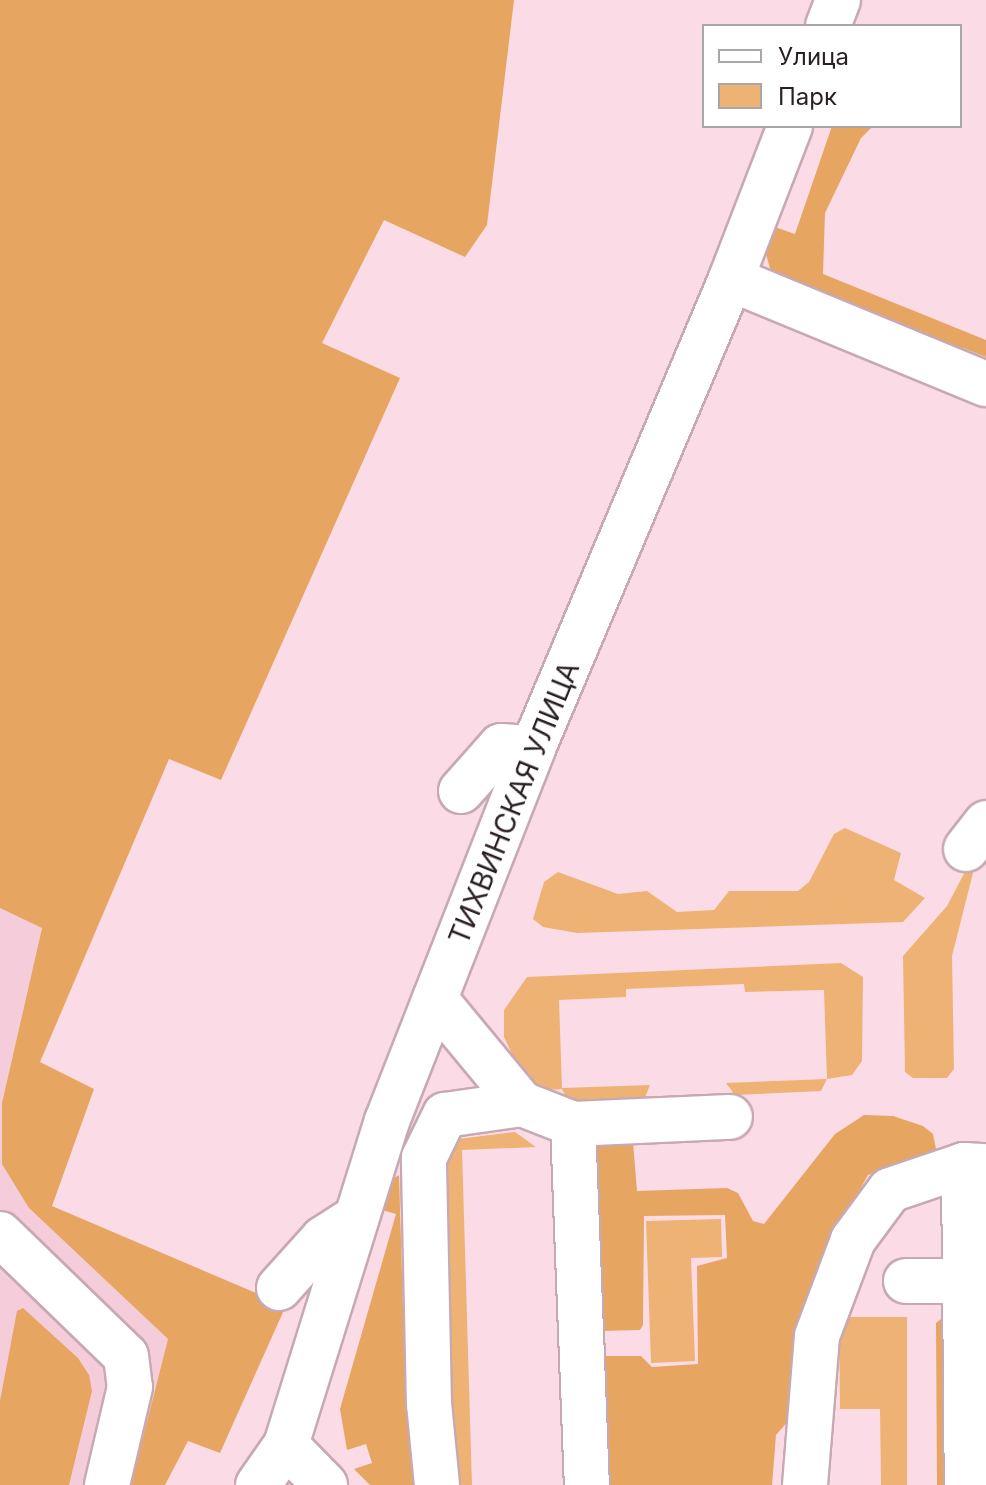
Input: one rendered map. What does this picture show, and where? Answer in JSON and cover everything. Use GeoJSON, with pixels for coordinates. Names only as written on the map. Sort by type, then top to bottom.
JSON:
{"type":"FeatureCollection","features":[{"type":"Feature","properties":{"kind":"lane"},"geometry":{"type":"LineString","coordinates":[[829,24],[838,0]]}},
{"type":"Feature","properties":{"kind":"lane","name":"ТИХВИНСКАЯ УЛИЦА"},"geometry":{"type":"LineString","coordinates":[[258,1485],[286,1445],[387,1121],[533,748],[731,279],[789,128]]}},
{"type":"Feature","properties":{"kind":"lane"},"geometry":{"type":"LineString","coordinates":[[731,279],[986,384]]}},
{"type":"Feature","properties":{"kind":"lane"},"geometry":{"type":"LineString","coordinates":[[461,791],[501,746],[533,748]]}},
{"type":"Feature","properties":{"kind":"lane"},"geometry":{"type":"LineString","coordinates":[[435,999],[522,1104],[573,1124],[730,1117]]}},
{"type":"Feature","properties":{"kind":"lane"},"geometry":{"type":"LineString","coordinates":[[387,1121],[522,1104]]}},
{"type":"Feature","properties":{"kind":"lane"},"geometry":{"type":"LineString","coordinates":[[437,1485],[429,1404],[424,1158],[445,1115]]}},
{"type":"Feature","properties":{"kind":"lane"},"geometry":{"type":"LineString","coordinates":[[573,1124],[587,1485]]}},
{"type":"Feature","properties":{"kind":"lane"},"geometry":{"type":"LineString","coordinates":[[798,1470],[817,1336],[853,1240],[890,1190],[975,1166],[966,1281],[967,1485]]}},
{"type":"Feature","properties":{"kind":"lane"},"geometry":{"type":"LineString","coordinates":[[279,1288],[323,1239],[354,1219]]}},
{"type":"Feature","properties":{"kind":"lane"},"geometry":{"type":"LineString","coordinates":[[0,1234],[126,1356],[130,1387],[107,1485]]}},
{"type":"Feature","properties":{"kind":"lane"},"geometry":{"type":"LineString","coordinates":[[906,1281],[966,1281]]}},
{"type":"Feature","properties":{"kind":"lane"},"geometry":{"type":"LineString","coordinates":[[286,1445],[325,1485]]}},
{"type":"Feature","properties":{"kind":"shaded area"},"geometry":{"type":"Polygon","coordinates":[[[0,0],[514,0],[487,225],[465,257],[384,220],[322,343],[400,378],[221,780],[169,759],[40,1062],[94,1089],[52,1206],[277,1302],[284,1310],[220,1453],[188,1441],[165,1485],[131,1485],[168,1339],[29,1208],[2,1164],[2,1103],[42,928],[0,908],[0,0]]]}},
{"type":"Feature","properties":{"kind":"shaded area"},"geometry":{"type":"Polygon","coordinates":[[[831,128],[871,128],[861,138],[825,213],[823,274],[986,340],[986,357],[963,348],[957,358],[785,288],[771,272],[764,247],[766,224],[795,234],[831,128]]]}},
{"type":"Feature","properties":{"kind":"shaded area"},"geometry":{"type":"Polygon","coordinates":[[[0,908],[42,927],[2,1103],[29,1208],[168,1339],[131,1485],[0,1485],[0,908]]]}},
{"type":"Feature","properties":{"kind":"shaded area"},"geometry":{"type":"Polygon","coordinates":[[[864,1115],[893,1116],[923,1126],[933,1134],[936,1149],[868,1175],[818,1264],[796,1332],[790,1419],[776,1435],[772,1485],[602,1485],[602,1356],[641,1356],[652,1367],[698,1364],[697,1266],[727,1258],[725,1215],[644,1216],[643,1325],[640,1330],[600,1331],[592,1136],[633,1142],[637,1191],[727,1188],[738,1193],[753,1221],[764,1224],[835,1134],[864,1115]]]}},
{"type":"Feature","properties":{"kind":"shaded area"},"geometry":{"type":"Polygon","coordinates":[[[399,1175],[406,1408],[414,1485],[370,1485],[354,1469],[372,1463],[366,1444],[347,1450],[340,1409],[396,1214],[382,1210],[389,1181],[399,1175]]]}},
{"type":"Feature","properties":{"kind":"shaded area"},"geometry":{"type":"Polygon","coordinates":[[[23,1308],[78,1358],[89,1375],[92,1391],[69,1485],[0,1485],[0,1401],[17,1311],[23,1308]]]}},
{"type":"Feature","properties":{"kind":"shaded area"},"geometry":{"type":"Polygon","coordinates":[[[947,1314],[952,1485],[937,1485],[936,1323],[947,1314]]]}},
{"type":"Feature","properties":{"kind":"green space"},"geometry":{"type":"Polygon","coordinates":[[[845,828],[901,853],[894,880],[925,898],[903,922],[577,933],[543,927],[533,919],[544,882],[558,872],[618,894],[647,891],[677,912],[714,910],[729,891],[798,891],[809,882],[834,834],[845,828]]]}},
{"type":"Feature","properties":{"kind":"green space"},"geometry":{"type":"Polygon","coordinates":[[[967,868],[973,873],[952,956],[954,1069],[947,1078],[913,1078],[905,1072],[903,956],[947,906],[967,868]]]}},
{"type":"Feature","properties":{"kind":"green space"},"geometry":{"type":"Polygon","coordinates":[[[841,963],[863,977],[862,1061],[852,1075],[827,1079],[824,990],[745,992],[744,984],[626,989],[626,997],[559,1000],[562,1088],[650,1085],[644,1100],[569,1103],[562,1089],[548,1090],[524,1079],[504,1037],[504,1010],[527,977],[841,963]]]}},
{"type":"Feature","properties":{"kind":"green space"},"geometry":{"type":"Polygon","coordinates":[[[827,1079],[821,1091],[735,1095],[726,1083],[827,1079]]]}},
{"type":"Feature","properties":{"kind":"green space"},"geometry":{"type":"Polygon","coordinates":[[[515,1132],[536,1147],[462,1150],[472,1485],[455,1485],[445,1168],[458,1139],[515,1132]]]}},
{"type":"Feature","properties":{"kind":"green space"},"geometry":{"type":"Polygon","coordinates":[[[721,1219],[722,1257],[691,1258],[695,1361],[651,1363],[646,1221],[721,1219]]]}},
{"type":"Feature","properties":{"kind":"green space"},"geometry":{"type":"Polygon","coordinates":[[[839,1317],[907,1317],[907,1485],[881,1485],[880,1409],[840,1409],[839,1317]]]}}]}
